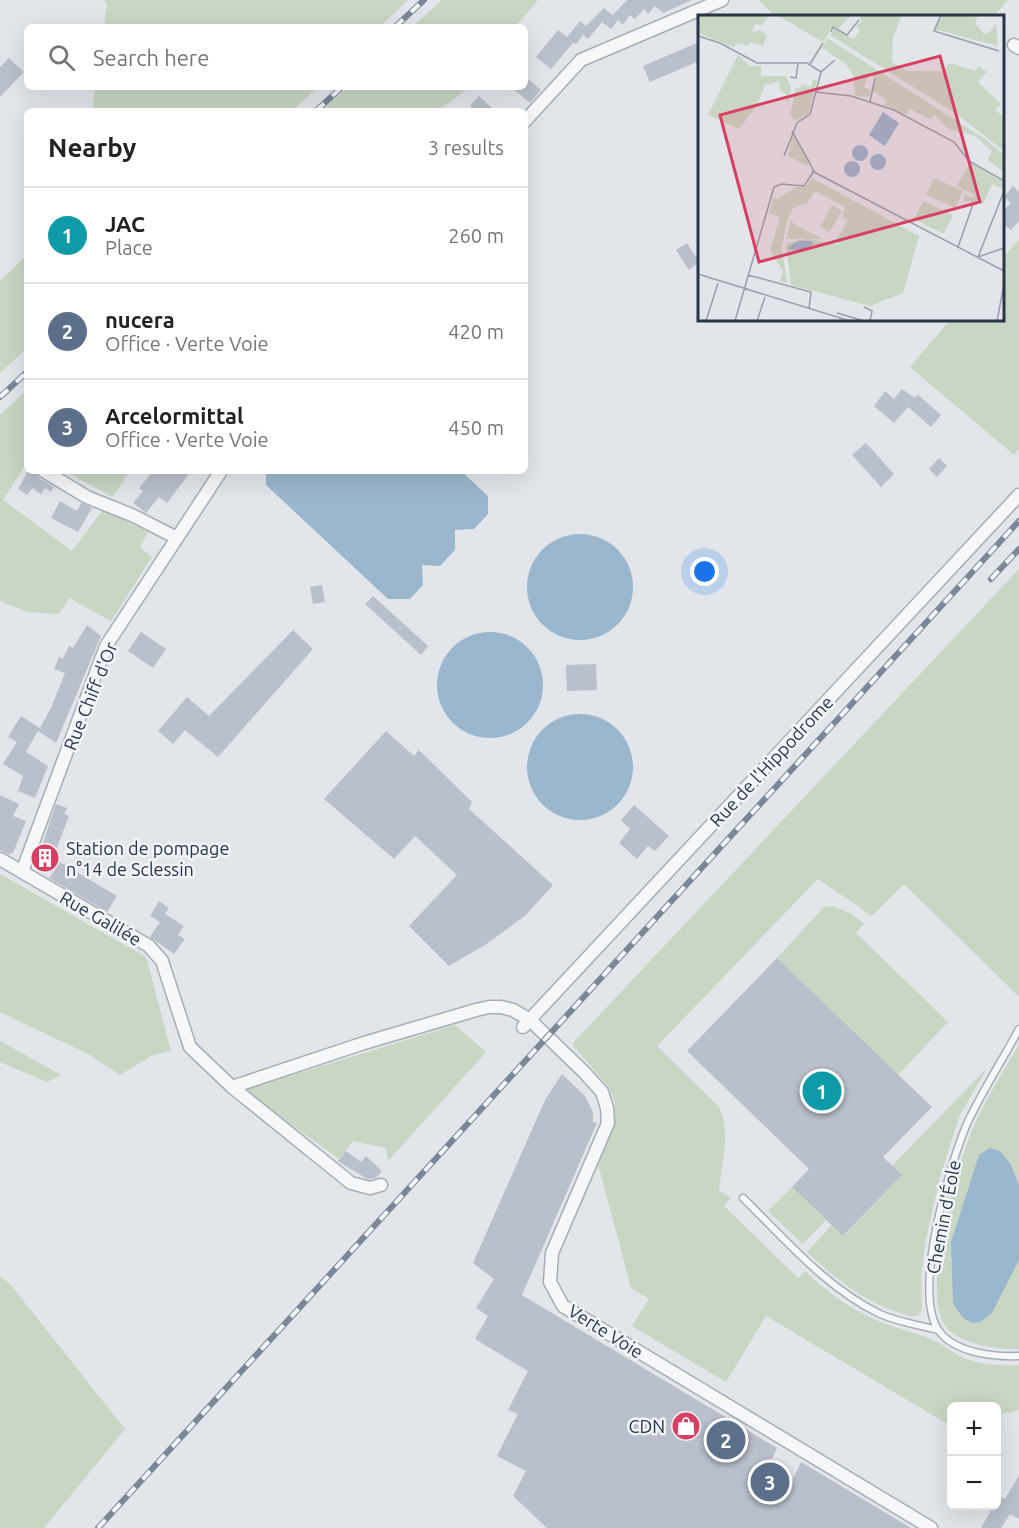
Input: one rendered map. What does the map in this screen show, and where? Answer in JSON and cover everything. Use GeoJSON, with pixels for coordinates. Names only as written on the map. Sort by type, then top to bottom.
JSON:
{"type":"FeatureCollection","features":[{"type":"Feature","properties":{"kind":"street"},"geometry":{"type":"LineString","coordinates":[[528,118],[581,60],[722,0]]}},
{"type":"Feature","properties":{"kind":"street"},"geometry":{"type":"LineString","coordinates":[[49,474],[87,497],[134,516],[177,538]]}},
{"type":"Feature","properties":{"kind":"street","name":"Rue Chiff d'Or"},"geometry":{"type":"LineString","coordinates":[[22,872],[106,646],[219,474]]}},
{"type":"Feature","properties":{"kind":"street","name":"Rue de l'Hippodrome"},"geometry":{"type":"LineString","coordinates":[[526,1023],[1019,495]]}},
{"type":"Feature","properties":{"kind":"street","name":"Rue Galilée"},"geometry":{"type":"LineString","coordinates":[[0,859],[149,946],[162,961],[190,1047],[232,1087],[351,1183],[370,1188],[381,1185]]}},
{"type":"Feature","properties":{"kind":"street"},"geometry":{"type":"LineString","coordinates":[[232,1087],[364,1043],[489,1007],[513,1010],[526,1023]]}},
{"type":"Feature","properties":{"kind":"street","name":"Verte Voie"},"geometry":{"type":"LineString","coordinates":[[526,1023],[590,1078],[602,1092],[607,1107],[608,1123],[552,1253],[550,1282],[563,1306],[931,1528]]}},
{"type":"Feature","properties":{"kind":"lane","name":"Chemin d'Éole"},"geometry":{"type":"LineString","coordinates":[[938,1330],[931,1307],[930,1279],[934,1245],[948,1180],[968,1123],[1019,1029]]}},
{"type":"Feature","properties":{"kind":"lane"},"geometry":{"type":"LineString","coordinates":[[743,1198],[826,1280],[856,1301],[882,1315],[938,1330],[950,1342],[972,1351],[1007,1357],[1019,1356]]}},
{"type":"Feature","properties":{"kind":"green space"},"geometry":{"type":"Polygon","coordinates":[[[104,0],[408,0],[383,24],[104,24],[107,4],[104,0]]]}},
{"type":"Feature","properties":{"kind":"green space"},"geometry":{"type":"Polygon","coordinates":[[[442,0],[538,0],[518,24],[415,24],[442,0]]]}},
{"type":"Feature","properties":{"kind":"green space"},"geometry":{"type":"Polygon","coordinates":[[[759,0],[1008,0],[995,15],[773,15],[759,0]]]}},
{"type":"Feature","properties":{"kind":"green space"},"geometry":{"type":"Polygon","coordinates":[[[95,90],[315,90],[295,108],[92,108],[95,90]]]}},
{"type":"Feature","properties":{"kind":"green space"},"geometry":{"type":"Polygon","coordinates":[[[345,90],[466,90],[439,108],[325,108],[345,90]]]}},
{"type":"Feature","properties":{"kind":"green space"},"geometry":{"type":"Polygon","coordinates":[[[1019,239],[1019,449],[1014,455],[910,367],[949,321],[1004,321],[1004,257],[1019,239]]]}},
{"type":"Feature","properties":{"kind":"green space"},"geometry":{"type":"Polygon","coordinates":[[[24,258],[24,351],[0,373],[0,281],[24,258]]]}},
{"type":"Feature","properties":{"kind":"green space"},"geometry":{"type":"Polygon","coordinates":[[[24,393],[24,467],[3,500],[72,551],[103,510],[148,532],[140,547],[152,557],[111,621],[69,598],[59,614],[27,612],[0,601],[0,415],[24,393]]]}},
{"type":"Feature","properties":{"kind":"green space"},"geometry":{"type":"Polygon","coordinates":[[[70,474],[128,474],[113,497],[70,474]]]}},
{"type":"Feature","properties":{"kind":"green space"},"geometry":{"type":"Polygon","coordinates":[[[1019,569],[1019,997],[904,884],[872,916],[818,879],[657,1046],[719,1107],[723,1117],[725,1137],[719,1190],[731,1198],[724,1206],[798,1278],[805,1271],[850,1307],[870,1318],[930,1339],[969,1360],[994,1365],[1019,1365],[1019,1410],[1001,1414],[1001,1402],[947,1402],[947,1424],[766,1316],[726,1382],[632,1326],[649,1299],[631,1288],[598,1164],[614,1125],[615,1103],[609,1088],[572,1044],[1019,569]]]}},
{"type":"Feature","properties":{"kind":"green space"},"geometry":{"type":"Polygon","coordinates":[[[0,874],[146,957],[171,1051],[151,1056],[120,1075],[90,1055],[0,1012],[0,874]]]}},
{"type":"Feature","properties":{"kind":"green space"},"geometry":{"type":"Polygon","coordinates":[[[833,906],[852,914],[864,924],[856,933],[948,1022],[898,1075],[777,958],[824,907],[833,906]]]}},
{"type":"Feature","properties":{"kind":"green space"},"geometry":{"type":"Polygon","coordinates":[[[455,1025],[486,1052],[388,1161],[386,1148],[353,1141],[339,1159],[243,1090],[455,1025]]]}},
{"type":"Feature","properties":{"kind":"green space"},"geometry":{"type":"Polygon","coordinates":[[[0,1041],[61,1075],[47,1082],[0,1062],[0,1041]]]}},
{"type":"Feature","properties":{"kind":"green space"},"geometry":{"type":"Polygon","coordinates":[[[1019,1044],[1019,1349],[1010,1349],[989,1347],[967,1341],[950,1331],[944,1324],[938,1306],[937,1283],[944,1226],[966,1146],[983,1107],[1019,1044]]]}},
{"type":"Feature","properties":{"kind":"green space"},"geometry":{"type":"Polygon","coordinates":[[[987,1068],[959,1117],[940,1177],[925,1244],[921,1279],[922,1309],[919,1315],[914,1316],[884,1307],[849,1287],[807,1252],[832,1225],[844,1236],[901,1176],[892,1166],[987,1068]]]}},
{"type":"Feature","properties":{"kind":"green space"},"geometry":{"type":"Polygon","coordinates":[[[792,1187],[826,1220],[803,1244],[768,1211],[792,1187]]]}},
{"type":"Feature","properties":{"kind":"green space"},"geometry":{"type":"Polygon","coordinates":[[[0,1276],[10,1284],[125,1429],[44,1528],[0,1528],[0,1276]]]}},
{"type":"Feature","properties":{"kind":"water"},"geometry":{"type":"Polygon","coordinates":[[[266,474],[464,474],[488,496],[488,514],[474,529],[455,530],[455,550],[440,566],[422,565],[423,585],[410,599],[388,599],[266,485],[266,474]]]}},
{"type":"Feature","properties":{"kind":"water"},"geometry":{"type":"Polygon","coordinates":[[[580,534],[600,538],[618,549],[629,567],[633,587],[629,607],[618,625],[600,636],[580,640],[560,636],[542,625],[531,607],[527,587],[531,567],[542,549],[560,538],[580,534]]]}},
{"type":"Feature","properties":{"kind":"water"},"geometry":{"type":"Polygon","coordinates":[[[490,632],[510,636],[528,647],[539,665],[543,685],[539,705],[528,723],[510,734],[490,738],[470,734],[452,723],[441,705],[437,685],[441,665],[452,647],[470,636],[490,632]]]}},
{"type":"Feature","properties":{"kind":"water"},"geometry":{"type":"Polygon","coordinates":[[[580,714],[600,718],[618,729],[629,747],[633,767],[629,787],[618,805],[600,816],[580,820],[560,816],[542,805],[531,787],[527,767],[531,747],[542,729],[560,718],[580,714]]]}},
{"type":"Feature","properties":{"kind":"water"},"geometry":{"type":"Polygon","coordinates":[[[989,1148],[1000,1151],[1010,1163],[1019,1185],[1019,1260],[992,1313],[980,1322],[972,1323],[963,1318],[953,1303],[951,1242],[979,1155],[989,1148]]]}},
{"type":"Feature","properties":{"kind":"building"},"geometry":{"type":"Polygon","coordinates":[[[627,0],[692,0],[663,13],[655,6],[648,14],[644,9],[635,19],[630,15],[623,25],[618,20],[611,29],[602,22],[588,39],[583,35],[576,44],[573,43],[551,69],[536,57],[558,30],[567,37],[580,21],[586,26],[604,8],[615,17],[613,15],[627,0]]]}},
{"type":"Feature","properties":{"kind":"building"},"geometry":{"type":"Polygon","coordinates":[[[698,42],[698,61],[650,82],[643,66],[698,42]]]}},
{"type":"Feature","properties":{"kind":"building"},"geometry":{"type":"Polygon","coordinates":[[[9,58],[24,72],[0,97],[0,67],[9,58]]]}},
{"type":"Feature","properties":{"kind":"building"},"geometry":{"type":"Polygon","coordinates":[[[528,79],[541,90],[530,103],[515,90],[528,90],[528,79]]]}},
{"type":"Feature","properties":{"kind":"building"},"geometry":{"type":"Polygon","coordinates":[[[479,96],[492,108],[472,108],[470,106],[479,96]]]}},
{"type":"Feature","properties":{"kind":"building"},"geometry":{"type":"Polygon","coordinates":[[[1013,186],[1019,192],[1019,221],[1011,230],[1004,225],[1004,210],[1011,203],[1004,197],[1013,186]]]}},
{"type":"Feature","properties":{"kind":"building"},"geometry":{"type":"Polygon","coordinates":[[[687,243],[698,263],[689,270],[676,250],[687,243]]]}},
{"type":"Feature","properties":{"kind":"building"},"geometry":{"type":"Polygon","coordinates":[[[902,389],[915,398],[918,395],[941,415],[931,427],[908,407],[894,423],[874,406],[885,391],[894,399],[902,389]]]}},
{"type":"Feature","properties":{"kind":"building"},"geometry":{"type":"Polygon","coordinates":[[[866,443],[894,474],[881,487],[852,455],[866,443]]]}},
{"type":"Feature","properties":{"kind":"building"},"geometry":{"type":"Polygon","coordinates":[[[939,458],[947,466],[937,477],[929,469],[939,458]]]}},
{"type":"Feature","properties":{"kind":"building"},"geometry":{"type":"Polygon","coordinates":[[[26,474],[37,474],[39,478],[54,487],[51,492],[45,488],[41,494],[32,488],[27,495],[18,489],[26,474]]]}},
{"type":"Feature","properties":{"kind":"building"},"geometry":{"type":"Polygon","coordinates":[[[151,474],[189,474],[167,503],[159,497],[146,513],[133,503],[143,491],[139,488],[151,474]]]}},
{"type":"Feature","properties":{"kind":"building"},"geometry":{"type":"Polygon","coordinates":[[[60,501],[77,511],[81,503],[92,508],[78,532],[51,518],[60,501]]]}},
{"type":"Feature","properties":{"kind":"building"},"geometry":{"type":"Polygon","coordinates":[[[322,585],[325,602],[313,604],[310,587],[322,585]]]}},
{"type":"Feature","properties":{"kind":"building"},"geometry":{"type":"Polygon","coordinates":[[[373,596],[428,646],[421,655],[365,604],[373,596]]]}},
{"type":"Feature","properties":{"kind":"building"},"geometry":{"type":"Polygon","coordinates":[[[87,625],[101,636],[56,743],[38,731],[39,729],[26,752],[48,766],[35,798],[18,791],[23,776],[3,764],[17,742],[8,737],[21,716],[40,728],[65,673],[54,669],[59,657],[63,659],[69,646],[73,648],[87,625]]]}},
{"type":"Feature","properties":{"kind":"building"},"geometry":{"type":"Polygon","coordinates":[[[293,630],[313,649],[218,757],[185,730],[173,744],[158,731],[187,697],[209,716],[293,630]]]}},
{"type":"Feature","properties":{"kind":"building"},"geometry":{"type":"Polygon","coordinates":[[[141,632],[166,649],[153,668],[128,651],[141,632]]]}},
{"type":"Feature","properties":{"kind":"building"},"geometry":{"type":"Polygon","coordinates":[[[596,664],[597,690],[567,691],[566,665],[596,664]]]}},
{"type":"Feature","properties":{"kind":"building"},"geometry":{"type":"Polygon","coordinates":[[[386,731],[414,756],[419,750],[472,802],[469,809],[553,885],[525,916],[485,945],[449,966],[409,926],[457,875],[415,836],[394,859],[324,799],[386,731]]]}},
{"type":"Feature","properties":{"kind":"building"},"geometry":{"type":"Polygon","coordinates":[[[0,795],[19,804],[13,816],[26,821],[13,853],[8,854],[0,850],[0,795]]]}},
{"type":"Feature","properties":{"kind":"building"},"geometry":{"type":"Polygon","coordinates":[[[56,804],[67,808],[64,814],[69,816],[53,858],[117,896],[107,912],[49,878],[55,870],[36,863],[56,804]]]}},
{"type":"Feature","properties":{"kind":"building"},"geometry":{"type":"Polygon","coordinates":[[[634,805],[669,836],[655,851],[648,846],[637,859],[619,843],[630,829],[621,820],[634,805]]]}},
{"type":"Feature","properties":{"kind":"building"},"geometry":{"type":"Polygon","coordinates":[[[159,901],[169,908],[165,914],[184,926],[178,935],[185,939],[174,954],[150,937],[160,922],[150,916],[159,901]]]}},
{"type":"Feature","properties":{"kind":"building"},"geometry":{"type":"Polygon","coordinates":[[[777,958],[932,1107],[883,1157],[902,1175],[843,1236],[792,1187],[809,1169],[687,1051],[777,958]]]}},
{"type":"Feature","properties":{"kind":"building"},"geometry":{"type":"Polygon","coordinates":[[[562,1074],[585,1096],[593,1112],[593,1122],[597,1123],[522,1295],[777,1448],[766,1472],[791,1484],[801,1462],[911,1528],[547,1528],[513,1496],[526,1471],[497,1456],[518,1414],[508,1410],[528,1371],[475,1339],[488,1316],[476,1308],[494,1279],[473,1263],[545,1100],[562,1074]]]}},
{"type":"Feature","properties":{"kind":"building"},"geometry":{"type":"Polygon","coordinates":[[[346,1151],[361,1162],[366,1156],[382,1171],[376,1178],[367,1179],[338,1161],[346,1151]]]}},
{"type":"Feature","properties":{"kind":"building"},"geometry":{"type":"Polygon","coordinates":[[[1019,1475],[1019,1519],[1010,1514],[1001,1528],[981,1528],[991,1510],[1001,1510],[1001,1497],[1005,1499],[1019,1475]]]}},
{"type":"Feature","properties":{"kind":"railway"},"geometry":{"type":"LineString","coordinates":[[398,24],[424,0]]}},
{"type":"Feature","properties":{"kind":"railway"},"geometry":{"type":"LineString","coordinates":[[319,108],[339,90]]}},
{"type":"Feature","properties":{"kind":"railway"},"geometry":{"type":"LineString","coordinates":[[0,397],[24,375]]}},
{"type":"Feature","properties":{"kind":"railway"},"geometry":{"type":"LineString","coordinates":[[98,1528],[1019,521]]}},
{"type":"Feature","properties":{"kind":"railway"},"geometry":{"type":"LineString","coordinates":[[991,579],[1019,549]]}},
{"type":"Feature","properties":{"kind":"place","name":"Station de pompage n°14 de Sclessin"},"geometry":{"type":"Point","coordinates":[45,858]}},
{"type":"Feature","properties":{"kind":"place","name":"JAC"},"geometry":{"type":"Point","coordinates":[822,1091]}},
{"type":"Feature","properties":{"kind":"place","name":"CDN"},"geometry":{"type":"Point","coordinates":[686,1426]}},
{"type":"Feature","properties":{"kind":"place","name":"nucera"},"geometry":{"type":"Point","coordinates":[726,1440]}},
{"type":"Feature","properties":{"kind":"place","name":"Arcelormittal"},"geometry":{"type":"Point","coordinates":[770,1482]}}]}
